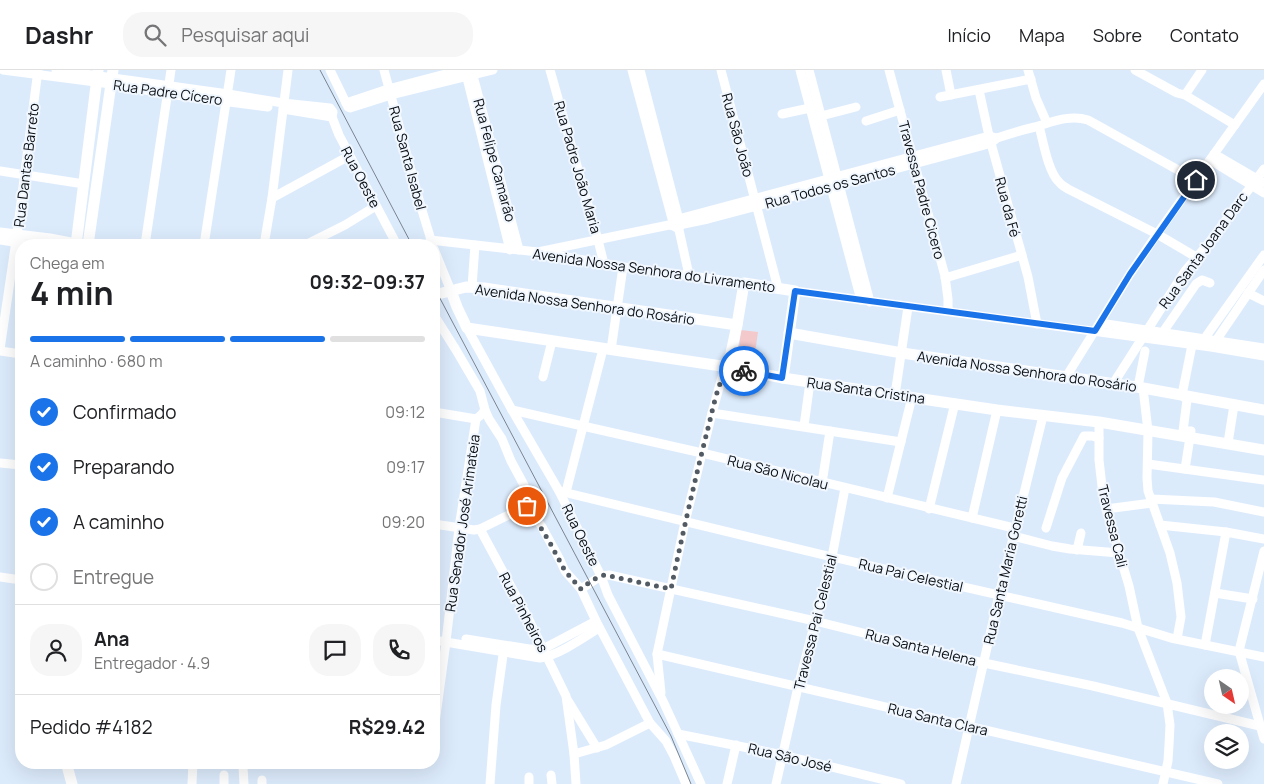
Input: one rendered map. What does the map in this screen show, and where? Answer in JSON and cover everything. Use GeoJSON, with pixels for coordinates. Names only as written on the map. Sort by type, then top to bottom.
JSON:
{"type":"FeatureCollection","features":[{"type":"Feature","properties":{"kind":"main road"},"geometry":{"type":"LineString","coordinates":[[83,239],[84,184],[98,76]]}},
{"type":"Feature","properties":{"kind":"main road"},"geometry":{"type":"LineString","coordinates":[[84,239],[112,77]]}},
{"type":"Feature","properties":{"kind":"main road"},"geometry":{"type":"LineString","coordinates":[[728,368],[744,283]]}},
{"type":"Feature","properties":{"kind":"main road","name":"Avenida Nossa Senhora do Livramento"},"geometry":{"type":"LineString","coordinates":[[744,283],[795,291]]}},
{"type":"Feature","properties":{"kind":"main road","name":"Avenida Nossa Senhora do Rosário"},"geometry":{"type":"LineString","coordinates":[[440,293],[472,287],[737,325]]}},
{"type":"Feature","properties":{"kind":"main road","name":"Rua Oeste"},"geometry":{"type":"LineString","coordinates":[[451,290],[467,328]]}},
{"type":"Feature","properties":{"kind":"main road"},"geometry":{"type":"LineString","coordinates":[[782,378],[795,291]]}},
{"type":"Feature","properties":{"kind":"main road","name":"Rua Santa Cristina"},"geometry":{"type":"LineString","coordinates":[[467,328],[895,395],[1099,422],[1264,450]]}},
{"type":"Feature","properties":{"kind":"main road","name":"Avenida Nossa Senhora do Rosário"},"geometry":{"type":"LineString","coordinates":[[789,333],[902,353],[1141,388],[1264,410]]}},
{"type":"Feature","properties":{"kind":"main road"},"geometry":{"type":"LineString","coordinates":[[62,769],[65,784]]}},
{"type":"Feature","properties":{"kind":"main road"},"geometry":{"type":"LineString","coordinates":[[68,769],[72,784]]}},
{"type":"Feature","properties":{"kind":"street","name":"Rua Padre Cícero"},"geometry":{"type":"LineString","coordinates":[[3,70],[112,77],[168,90],[331,113]]}},
{"type":"Feature","properties":{"kind":"street","name":"Rua Padre Cícero"},"geometry":{"type":"LineString","coordinates":[[56,70],[98,76]]}},
{"type":"Feature","properties":{"kind":"street"},"geometry":{"type":"LineString","coordinates":[[146,239],[171,70]]}},
{"type":"Feature","properties":{"kind":"street"},"geometry":{"type":"LineString","coordinates":[[205,239],[231,70]]}},
{"type":"Feature","properties":{"kind":"street"},"geometry":{"type":"LineString","coordinates":[[265,239],[288,70]]}},
{"type":"Feature","properties":{"kind":"street"},"geometry":{"type":"LineString","coordinates":[[330,70],[348,106],[390,92],[467,73],[493,70]]}},
{"type":"Feature","properties":{"kind":"street","name":"Rua Santa Isabel"},"geometry":{"type":"LineString","coordinates":[[384,70],[431,239]]}},
{"type":"Feature","properties":{"kind":"street","name":"Rua Padre João Maria"},"geometry":{"type":"LineString","coordinates":[[550,70],[604,264]]}},
{"type":"Feature","properties":{"kind":"street"},"geometry":{"type":"LineString","coordinates":[[632,70],[649,120]]}},
{"type":"Feature","properties":{"kind":"street"},"geometry":{"type":"LineString","coordinates":[[640,70],[649,120],[689,275]]}},
{"type":"Feature","properties":{"kind":"street","name":"Rua São João"},"geometry":{"type":"LineString","coordinates":[[721,70],[778,288]]}},
{"type":"Feature","properties":{"kind":"street"},"geometry":{"type":"LineString","coordinates":[[800,70],[821,116],[834,181]]}},
{"type":"Feature","properties":{"kind":"street"},"geometry":{"type":"LineString","coordinates":[[809,70],[810,108],[834,181],[866,301]]}},
{"type":"Feature","properties":{"kind":"street","name":"Travessa Padre Cicero"},"geometry":{"type":"LineString","coordinates":[[889,70],[945,278],[948,311]]}},
{"type":"Feature","properties":{"kind":"street"},"geometry":{"type":"LineString","coordinates":[[946,70],[951,95]]}},
{"type":"Feature","properties":{"kind":"street"},"geometry":{"type":"LineString","coordinates":[[1135,70],[1177,93],[1185,95],[1235,125]]}},
{"type":"Feature","properties":{"kind":"street"},"geometry":{"type":"LineString","coordinates":[[1148,70],[1180,89],[1185,95]]}},
{"type":"Feature","properties":{"kind":"street"},"geometry":{"type":"LineString","coordinates":[[1185,95],[1202,70]]}},
{"type":"Feature","properties":{"kind":"street","name":"Rua Dantas Barreto"},"geometry":{"type":"LineString","coordinates":[[16,238],[37,73]]}},
{"type":"Feature","properties":{"kind":"street","name":"Rua Felipe Camarão"},"geometry":{"type":"LineString","coordinates":[[467,73],[515,250]]}},
{"type":"Feature","properties":{"kind":"street"},"geometry":{"type":"LineString","coordinates":[[940,97],[978,90],[1030,74],[1043,124],[1048,160],[1058,182],[1068,190],[1157,234],[1196,257]]}},
{"type":"Feature","properties":{"kind":"street"},"geometry":{"type":"LineString","coordinates":[[1066,377],[1157,234],[1264,84]]}},
{"type":"Feature","properties":{"kind":"street","name":"Rua da Fé"},"geometry":{"type":"LineString","coordinates":[[978,90],[1022,255],[1037,324]]}},
{"type":"Feature","properties":{"kind":"street"},"geometry":{"type":"LineString","coordinates":[[782,114],[810,108]]}},
{"type":"Feature","properties":{"kind":"street"},"geometry":{"type":"LineString","coordinates":[[821,116],[856,108]]}},
{"type":"Feature","properties":{"kind":"street"},"geometry":{"type":"LineString","coordinates":[[866,121],[900,110]]}},
{"type":"Feature","properties":{"kind":"street","name":"Rua Oeste"},"geometry":{"type":"LineString","coordinates":[[331,113],[349,156],[393,239]]}},
{"type":"Feature","properties":{"kind":"street","name":"Rua Todos os Santos"},"geometry":{"type":"LineString","coordinates":[[538,252],[675,224],[1043,124],[1078,117],[1088,120],[1196,180]]}},
{"type":"Feature","properties":{"kind":"street"},"geometry":{"type":"LineString","coordinates":[[272,198],[349,156]]}},
{"type":"Feature","properties":{"kind":"street"},"geometry":{"type":"LineString","coordinates":[[1212,157],[1257,183],[1264,192]]}},
{"type":"Feature","properties":{"kind":"street","name":"Rua Santa Joana Darc"},"geometry":{"type":"LineString","coordinates":[[1112,384],[1173,287],[1257,183],[1264,169]]}},
{"type":"Feature","properties":{"kind":"street"},"geometry":{"type":"LineString","coordinates":[[0,171],[84,184]]}},
{"type":"Feature","properties":{"kind":"street"},"geometry":{"type":"LineString","coordinates":[[316,239],[376,206]]}},
{"type":"Feature","properties":{"kind":"street"},"geometry":{"type":"LineString","coordinates":[[0,232],[16,238]]}},
{"type":"Feature","properties":{"kind":"street"},"geometry":{"type":"LineString","coordinates":[[0,240],[27,239]]}},
{"type":"Feature","properties":{"kind":"street","name":"Avenida Nossa Senhora do Livramento"},"geometry":{"type":"LineString","coordinates":[[440,244],[475,245],[538,252],[623,267],[744,283]]}},
{"type":"Feature","properties":{"kind":"street","name":"Rua Dantas Barreto"},"geometry":{"type":"LineString","coordinates":[[0,350],[15,245]]}},
{"type":"Feature","properties":{"kind":"street"},"geometry":{"type":"LineString","coordinates":[[472,287],[475,245]]}},
{"type":"Feature","properties":{"kind":"street"},"geometry":{"type":"LineString","coordinates":[[945,278],[1022,255]]}},
{"type":"Feature","properties":{"kind":"street"},"geometry":{"type":"LineString","coordinates":[[1185,469],[1191,431],[1183,431],[1187,400],[1182,395],[1198,343],[1264,255]]}},
{"type":"Feature","properties":{"kind":"street","name":"Rua Santa Isabel"},"geometry":{"type":"LineString","coordinates":[[440,263],[451,290]]}},
{"type":"Feature","properties":{"kind":"street"},"geometry":{"type":"LineString","coordinates":[[563,491],[618,308],[623,267]]}},
{"type":"Feature","properties":{"kind":"street"},"geometry":{"type":"LineString","coordinates":[[1213,344],[1264,270]]}},
{"type":"Feature","properties":{"kind":"street"},"geometry":{"type":"LineString","coordinates":[[1163,332],[1196,284],[1202,280],[1210,283]]}},
{"type":"Feature","properties":{"kind":"street","name":"Avenida Nossa Senhora do Livramento"},"geometry":{"type":"LineString","coordinates":[[795,291],[1037,324],[1097,327],[1198,343],[1264,348]]}},
{"type":"Feature","properties":{"kind":"street"},"geometry":{"type":"LineString","coordinates":[[1248,293],[1264,301]]}},
{"type":"Feature","properties":{"kind":"street"},"geometry":{"type":"LineString","coordinates":[[895,395],[908,307]]}},
{"type":"Feature","properties":{"kind":"street","name":"Rua Oeste"},"geometry":{"type":"LineString","coordinates":[[440,325],[480,391],[481,414],[489,419],[502,439],[511,461],[523,480],[526,488],[527,506],[546,534],[565,571],[581,589],[650,724],[666,741],[680,767],[686,784]]}},
{"type":"Feature","properties":{"kind":"street","name":"Rua Oeste"},"geometry":{"type":"LineString","coordinates":[[467,328],[512,410],[563,491],[608,595],[663,701],[701,784]]}},
{"type":"Feature","properties":{"kind":"street","name":"Avenida Nossa Senhora do Livramento"},"geometry":{"type":"LineString","coordinates":[[1144,334],[1163,332],[1198,343]]}},
{"type":"Feature","properties":{"kind":"street"},"geometry":{"type":"LineString","coordinates":[[543,377],[552,341]]}},
{"type":"Feature","properties":{"kind":"street","name":"Avenida Nossa Senhora do Livramento"},"geometry":{"type":"LineString","coordinates":[[1213,344],[1264,356]]}},
{"type":"Feature","properties":{"kind":"street"},"geometry":{"type":"LineString","coordinates":[[0,350],[15,353]]}},
{"type":"Feature","properties":{"kind":"street"},"geometry":{"type":"LineString","coordinates":[[1145,351],[1141,388],[1148,430],[1148,491],[1170,553],[1177,583],[1181,617],[1177,639]]}},
{"type":"Feature","properties":{"kind":"street"},"geometry":{"type":"LineString","coordinates":[[663,701],[657,659],[685,522],[712,412],[722,377],[728,368]]}},
{"type":"Feature","properties":{"kind":"street"},"geometry":{"type":"LineString","coordinates":[[804,426],[810,382]]}},
{"type":"Feature","properties":{"kind":"street"},"geometry":{"type":"LineString","coordinates":[[887,498],[912,397]]}},
{"type":"Feature","properties":{"kind":"street"},"geometry":{"type":"LineString","coordinates":[[929,509],[955,403]]}},
{"type":"Feature","properties":{"kind":"street"},"geometry":{"type":"LineString","coordinates":[[1228,443],[1234,404]]}},
{"type":"Feature","properties":{"kind":"street","name":"Rua São Nicolau"},"geometry":{"type":"LineString","coordinates":[[512,410],[702,453],[972,518],[1052,546],[1119,553]]}},
{"type":"Feature","properties":{"kind":"street"},"geometry":{"type":"LineString","coordinates":[[972,518],[997,410]]}},
{"type":"Feature","properties":{"kind":"street"},"geometry":{"type":"LineString","coordinates":[[440,412],[481,414]]}},
{"type":"Feature","properties":{"kind":"street"},"geometry":{"type":"LineString","coordinates":[[712,412],[901,442]]}},
{"type":"Feature","properties":{"kind":"street","name":"Rua Senador José Arimateia"},"geometry":{"type":"LineString","coordinates":[[440,685],[460,528],[481,414]]}},
{"type":"Feature","properties":{"kind":"street","name":"Rua Santa Maria Goretti"},"geometry":{"type":"LineString","coordinates":[[956,784],[998,595],[1043,416]]}},
{"type":"Feature","properties":{"kind":"street","name":"Travessa Cali"},"geometry":{"type":"LineString","coordinates":[[1099,422],[1099,460],[1106,509],[1129,586],[1138,628],[1167,703],[1170,725],[1164,784]]}},
{"type":"Feature","properties":{"kind":"street"},"geometry":{"type":"LineString","coordinates":[[822,483],[830,431]]}},
{"type":"Feature","properties":{"kind":"street"},"geometry":{"type":"LineString","coordinates":[[1046,528],[1062,478],[1084,436],[1099,438]]}},
{"type":"Feature","properties":{"kind":"street"},"geometry":{"type":"LineString","coordinates":[[0,462],[15,464]]}},
{"type":"Feature","properties":{"kind":"street"},"geometry":{"type":"LineString","coordinates":[[1148,464],[1264,480]]}},
{"type":"Feature","properties":{"kind":"street","name":"Travessa Pai Celestial"},"geometry":{"type":"LineString","coordinates":[[776,784],[798,687],[832,557],[845,488]]}},
{"type":"Feature","properties":{"kind":"street","name":"Rua Pai Celestial"},"geometry":{"type":"LineString","coordinates":[[563,491],[832,557],[1122,623],[1177,639],[1264,657]]}},
{"type":"Feature","properties":{"kind":"street"},"geometry":{"type":"LineString","coordinates":[[1106,509],[1151,501],[1214,502],[1264,512]]}},
{"type":"Feature","properties":{"kind":"street"},"geometry":{"type":"LineString","coordinates":[[440,525],[474,530],[480,529],[527,506]]}},
{"type":"Feature","properties":{"kind":"street"},"geometry":{"type":"LineString","coordinates":[[1160,525],[1226,532],[1264,539]]}},
{"type":"Feature","properties":{"kind":"street","name":"Rua Pinheiros"},"geometry":{"type":"LineString","coordinates":[[480,529],[546,653],[566,696],[597,748]]}},
{"type":"Feature","properties":{"kind":"street"},"geometry":{"type":"LineString","coordinates":[[1205,645],[1226,532]]}},
{"type":"Feature","properties":{"kind":"street"},"geometry":{"type":"LineString","coordinates":[[1077,550],[1081,533]]}},
{"type":"Feature","properties":{"kind":"street"},"geometry":{"type":"LineString","coordinates":[[1264,551],[1260,585],[1253,599],[1239,651],[1263,727],[1264,738]]}},
{"type":"Feature","properties":{"kind":"street","name":"Rua Santa Helena"},"geometry":{"type":"LineString","coordinates":[[601,576],[609,575],[815,621],[984,663],[1093,686],[1263,727]]}},
{"type":"Feature","properties":{"kind":"street"},"geometry":{"type":"LineString","coordinates":[[581,589],[601,576]]}},
{"type":"Feature","properties":{"kind":"street"},"geometry":{"type":"LineString","coordinates":[[0,577],[15,579]]}},
{"type":"Feature","properties":{"kind":"street"},"geometry":{"type":"LineString","coordinates":[[1215,593],[1253,599]]}},
{"type":"Feature","properties":{"kind":"street"},"geometry":{"type":"LineString","coordinates":[[440,637],[504,649],[533,658],[598,625]]}},
{"type":"Feature","properties":{"kind":"street"},"geometry":{"type":"LineString","coordinates":[[440,640],[446,639]]}},
{"type":"Feature","properties":{"kind":"street"},"geometry":{"type":"LineString","coordinates":[[490,784],[504,649]]}},
{"type":"Feature","properties":{"kind":"street"},"geometry":{"type":"LineString","coordinates":[[644,666],[657,659]]}},
{"type":"Feature","properties":{"kind":"street","name":"Rua Santa Clara"},"geometry":{"type":"LineString","coordinates":[[657,659],[798,687],[1166,772],[1198,782],[1218,784]]}},
{"type":"Feature","properties":{"kind":"street","name":"Rua Pinheiros"},"geometry":{"type":"LineString","coordinates":[[566,696],[576,784]]}},
{"type":"Feature","properties":{"kind":"street"},"geometry":{"type":"LineString","coordinates":[[574,754],[613,742],[650,724]]}},
{"type":"Feature","properties":{"kind":"street","name":"Rua São José"},"geometry":{"type":"LineString","coordinates":[[678,734],[783,755],[901,784]]}},
{"type":"Feature","properties":{"kind":"street"},"geometry":{"type":"LineString","coordinates":[[727,784],[736,745]]}},
{"type":"Feature","properties":{"kind":"street"},"geometry":{"type":"LineString","coordinates":[[192,784],[193,769]]}},
{"type":"Feature","properties":{"kind":"street"},"geometry":{"type":"LineString","coordinates":[[243,769],[244,784]]}},
{"type":"Feature","properties":{"kind":"shaded area"},"geometry":{"type":"Polygon","coordinates":[[[741,330],[758,332],[754,360],[738,358],[741,330]]]}},
{"type":"Feature","properties":{"kind":"tram line"},"geometry":{"type":"LineString","coordinates":[[320,70],[409,239]]}},
{"type":"Feature","properties":{"kind":"tram line"},"geometry":{"type":"LineString","coordinates":[[440,298],[671,736],[691,784]]}},
{"type":"Feature","properties":{"kind":"way so far"},"geometry":{"type":"LineString","coordinates":[[527,506],[565,571],[581,589],[590,582],[605,575],[671,589],[685,522],[722,377],[728,368],[744,371]]}},
{"type":"Feature","properties":{"kind":"route"},"geometry":{"type":"LineString","coordinates":[[744,371],[782,378],[795,291],[1095,331],[1130,274],[1196,180]]}}]}
